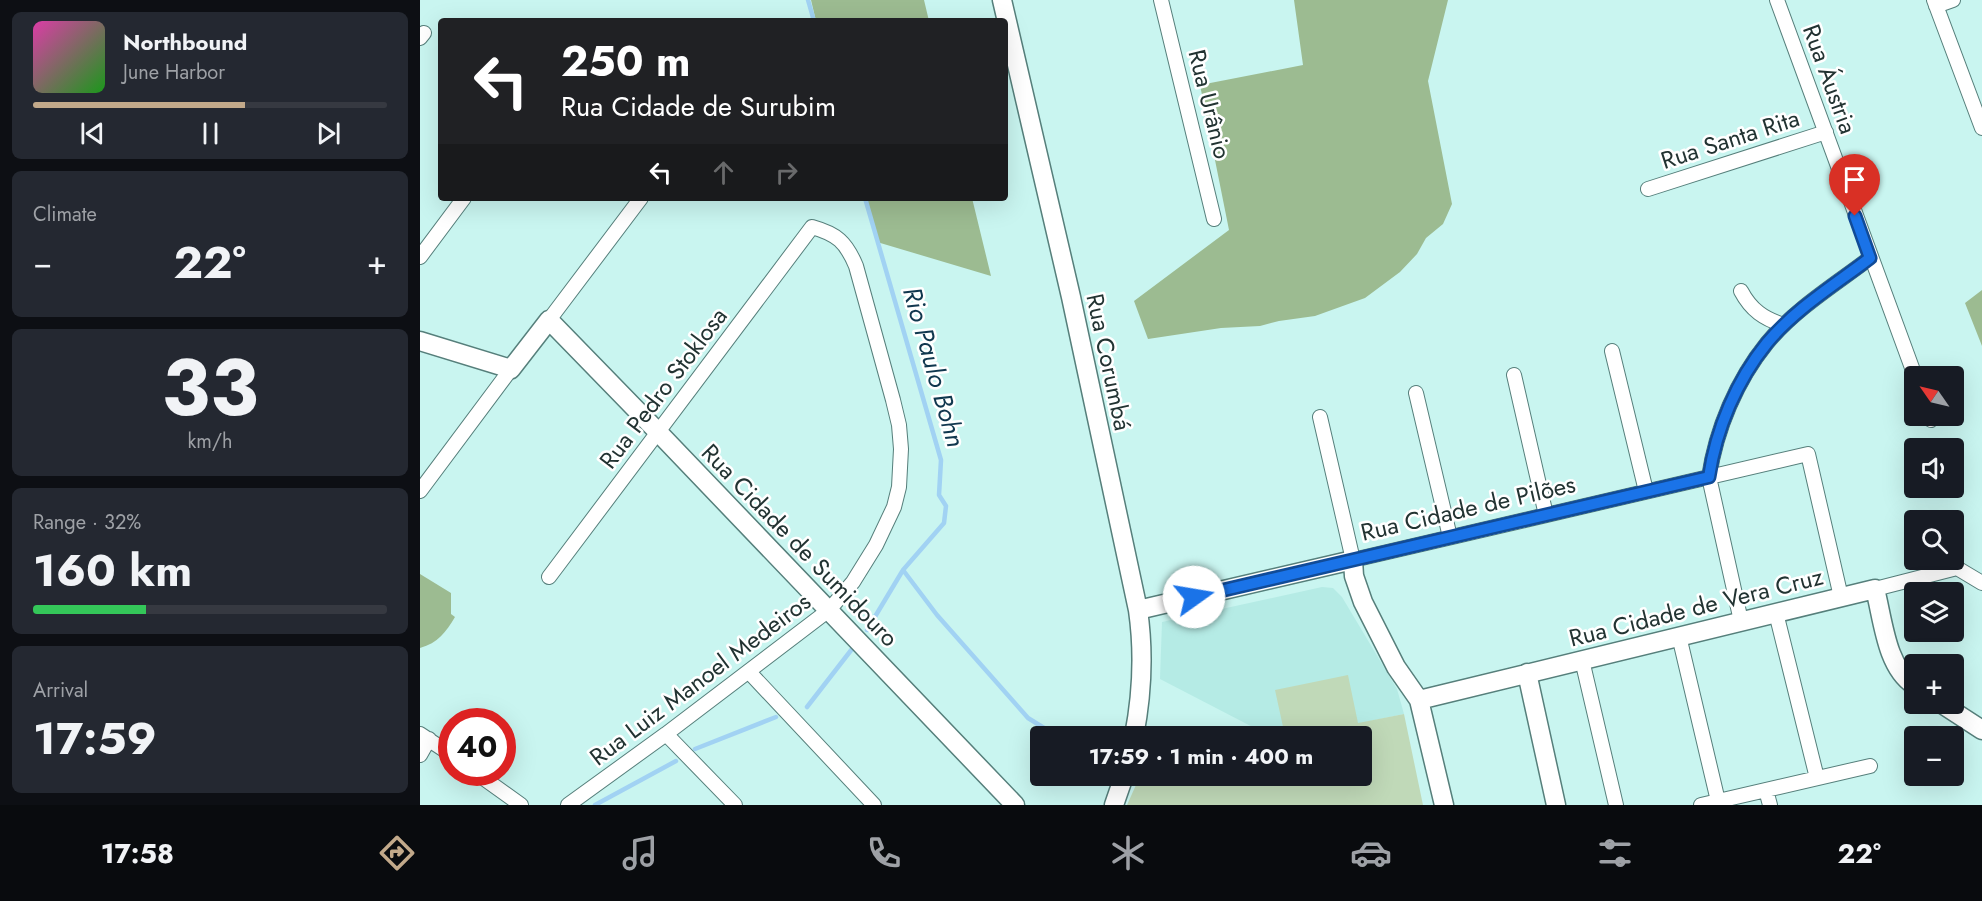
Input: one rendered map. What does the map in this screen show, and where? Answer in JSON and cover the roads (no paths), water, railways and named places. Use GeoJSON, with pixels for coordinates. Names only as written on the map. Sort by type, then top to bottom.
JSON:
{"type":"FeatureCollection","features":[{"type":"Feature","properties":{"kind":"street","name":"Rua Corumbá"},"geometry":{"type":"LineString","coordinates":[[1002,0],[1006,18]]}},
{"type":"Feature","properties":{"kind":"street","name":"Rua Urânio"},"geometry":{"type":"LineString","coordinates":[[1161,0],[1214,219]]}},
{"type":"Feature","properties":{"kind":"street","name":"Rua Áustria"},"geometry":{"type":"LineString","coordinates":[[1777,0],[1911,366]]}},
{"type":"Feature","properties":{"kind":"street"},"geometry":{"type":"LineString","coordinates":[[1953,0],[1935,3],[1982,128]]}},
{"type":"Feature","properties":{"kind":"street","name":"Rua Corumbá"},"geometry":{"type":"LineString","coordinates":[[1008,26],[1071,297],[1138,610],[1141,632],[1141,674],[1135,726]]}},
{"type":"Feature","properties":{"kind":"street","name":"Rua Santa Rita"},"geometry":{"type":"LineString","coordinates":[[1648,189],[1826,132]]}},
{"type":"Feature","properties":{"kind":"street"},"geometry":{"type":"LineString","coordinates":[[420,257],[462,201]]}},
{"type":"Feature","properties":{"kind":"street"},"geometry":{"type":"LineString","coordinates":[[420,491],[639,201]]}},
{"type":"Feature","properties":{"kind":"street","name":"Rua Pedro Stoklosa"},"geometry":{"type":"LineString","coordinates":[[549,577],[812,227]]}},
{"type":"Feature","properties":{"kind":"street","name":"Rua Luiz Manoel Medeiros"},"geometry":{"type":"LineString","coordinates":[[568,805],[829,610],[866,564],[884,530],[899,487],[901,449],[899,425],[856,266],[849,250],[829,232],[812,227]]}},
{"type":"Feature","properties":{"kind":"street"},"geometry":{"type":"LineString","coordinates":[[1741,621],[1709,477],[1712,453],[1722,424],[1735,396],[1768,342],[1784,325],[1870,258]]}},
{"type":"Feature","properties":{"kind":"street"},"geometry":{"type":"LineString","coordinates":[[1741,291],[1747,303],[1758,314],[1784,325]]}},
{"type":"Feature","properties":{"kind":"street","name":"Rua Cidade de Sumidouro"},"geometry":{"type":"LineString","coordinates":[[549,320],[1015,805]]}},
{"type":"Feature","properties":{"kind":"street"},"geometry":{"type":"LineString","coordinates":[[420,341],[511,369]]}},
{"type":"Feature","properties":{"kind":"street"},"geometry":{"type":"LineString","coordinates":[[1612,351],[1646,491]]}},
{"type":"Feature","properties":{"kind":"street"},"geometry":{"type":"LineString","coordinates":[[1514,375],[1546,515]]}},
{"type":"Feature","properties":{"kind":"street"},"geometry":{"type":"LineString","coordinates":[[1416,393],[1450,537]]}},
{"type":"Feature","properties":{"kind":"street"},"geometry":{"type":"LineString","coordinates":[[1320,417],[1353,560],[1354,576],[1367,612],[1396,667],[1419,700],[1444,805]]}},
{"type":"Feature","properties":{"kind":"street","name":"Rua Cidade de Pilões"},"geometry":{"type":"LineString","coordinates":[[1138,610],[1808,453],[1841,597]]}},
{"type":"Feature","properties":{"kind":"street","name":"Rua Cidade de Vera Cruz"},"geometry":{"type":"LineString","coordinates":[[1419,700],[1957,568],[1982,583]]}},
{"type":"Feature","properties":{"kind":"street"},"geometry":{"type":"LineString","coordinates":[[1875,589],[1892,659],[1904,676]]}},
{"type":"Feature","properties":{"kind":"street"},"geometry":{"type":"LineString","coordinates":[[1776,613],[1817,778]]}},
{"type":"Feature","properties":{"kind":"street"},"geometry":{"type":"LineString","coordinates":[[1679,636],[1718,801]]}},
{"type":"Feature","properties":{"kind":"street"},"geometry":{"type":"LineString","coordinates":[[1582,660],[1616,805]]}},
{"type":"Feature","properties":{"kind":"street"},"geometry":{"type":"LineString","coordinates":[[749,672],[874,805]]}},
{"type":"Feature","properties":{"kind":"street"},"geometry":{"type":"LineString","coordinates":[[1527,674],[1556,805]]}},
{"type":"Feature","properties":{"kind":"street"},"geometry":{"type":"LineString","coordinates":[[1957,714],[1982,730]]}},
{"type":"Feature","properties":{"kind":"street"},"geometry":{"type":"LineString","coordinates":[[666,734],[735,805]]}},
{"type":"Feature","properties":{"kind":"street"},"geometry":{"type":"LineString","coordinates":[[420,755],[424,737],[438,746]]}},
{"type":"Feature","properties":{"kind":"street"},"geometry":{"type":"LineString","coordinates":[[1701,805],[1870,766]]}},
{"type":"Feature","properties":{"kind":"street"},"geometry":{"type":"LineString","coordinates":[[495,786],[521,805]]}},
{"type":"Feature","properties":{"kind":"street"},"geometry":{"type":"LineString","coordinates":[[1114,805],[1121,786]]}},
{"type":"Feature","properties":{"kind":"street"},"geometry":{"type":"LineString","coordinates":[[1767,790],[1770,805]]}},
{"type":"Feature","properties":{"kind":"waterway","name":"Rio Paulo Bohn"},"geometry":{"type":"LineString","coordinates":[[808,0],[813,18]]}},
{"type":"Feature","properties":{"kind":"waterway","name":"Rio Paulo Bohn"},"geometry":{"type":"LineString","coordinates":[[866,201],[941,460],[939,495],[946,506],[944,523],[903,570],[867,630]]}},
{"type":"Feature","properties":{"kind":"waterway"},"geometry":{"type":"LineString","coordinates":[[903,570],[937,615],[1028,718],[1041,726]]}},
{"type":"Feature","properties":{"kind":"waterway","name":"Rio Paulo Bohn"},"geometry":{"type":"LineString","coordinates":[[807,707],[852,649]]}},
{"type":"Feature","properties":{"kind":"waterway","name":"Rio Paulo Bohn"},"geometry":{"type":"LineString","coordinates":[[695,749],[776,717]]}},
{"type":"Feature","properties":{"kind":"waterway","name":"Rio Paulo Bohn"},"geometry":{"type":"LineString","coordinates":[[595,805],[676,761]]}}]}
